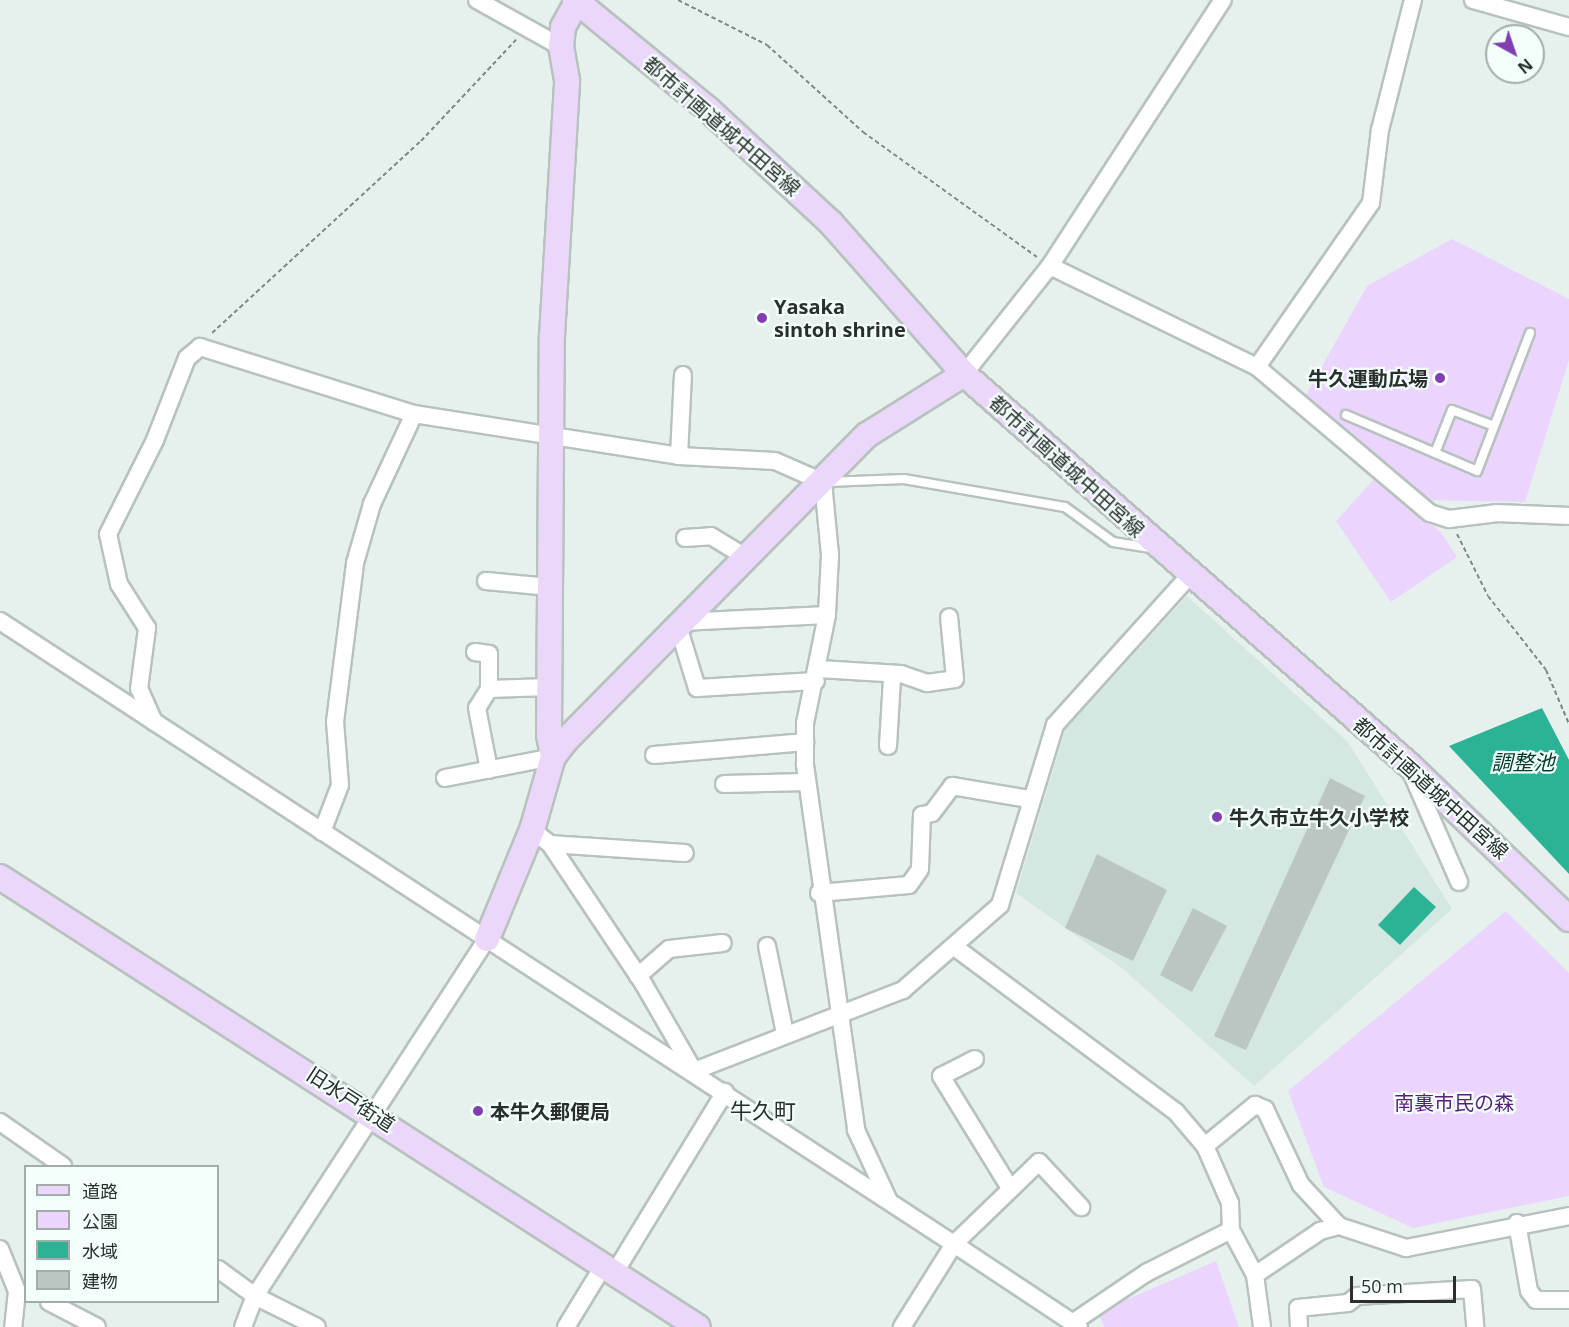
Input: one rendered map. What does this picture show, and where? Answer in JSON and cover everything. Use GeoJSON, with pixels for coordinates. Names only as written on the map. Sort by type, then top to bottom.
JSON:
{"type":"FeatureCollection","features":[{"type":"Feature","properties":{"kind":"street"},"geometry":{"type":"LineString","coordinates":[[477,0],[526,30],[561,47]]}},
{"type":"Feature","properties":{"kind":"street"},"geometry":{"type":"LineString","coordinates":[[446,778],[553,757],[680,624],[867,435],[964,374],[1050,266],[1223,0]]}},
{"type":"Feature","properties":{"kind":"street"},"geometry":{"type":"LineString","coordinates":[[1257,367],[1371,203],[1380,130],[1413,0]]}},
{"type":"Feature","properties":{"kind":"street"},"geometry":{"type":"LineString","coordinates":[[1473,0],[1569,27]]}},
{"type":"Feature","properties":{"kind":"street"},"geometry":{"type":"LineString","coordinates":[[243,1327],[255,1296],[487,939],[541,837],[553,757],[549,687],[550,433],[567,80],[561,47],[563,27],[576,1]]}},
{"type":"Feature","properties":{"kind":"street","name":"都市計画道城中田宮線"},"geometry":{"type":"LineString","coordinates":[[576,1],[709,110],[831,223],[964,374],[1160,549],[1409,765],[1569,919]]}},
{"type":"Feature","properties":{"kind":"street"},"geometry":{"type":"LineString","coordinates":[[1050,266],[1257,367],[1386,482],[1430,513],[1449,519],[1509,513],[1569,516]]}},
{"type":"Feature","properties":{"kind":"street"},"geometry":{"type":"LineString","coordinates":[[154,722],[139,689],[147,628],[119,584],[108,534],[155,440],[187,358],[200,347],[414,414],[478,427],[550,433],[678,456],[775,461],[823,482]]}},
{"type":"Feature","properties":{"kind":"street"},"geometry":{"type":"LineString","coordinates":[[678,456],[683,375]]}},
{"type":"Feature","properties":{"kind":"street"},"geometry":{"type":"LineString","coordinates":[[322,832],[340,785],[335,722],[341,708],[355,563],[372,504],[414,414]]}},
{"type":"Feature","properties":{"kind":"street"},"geometry":{"type":"LineString","coordinates":[[823,482],[830,555],[826,615],[805,742],[807,782],[819,893],[856,1130],[888,1199]]}},
{"type":"Feature","properties":{"kind":"street"},"geometry":{"type":"LineString","coordinates":[[685,538],[711,536],[747,558]]}},
{"type":"Feature","properties":{"kind":"street"},"geometry":{"type":"LineString","coordinates":[[694,1071],[838,1011],[903,990],[956,948],[1000,905],[1029,799],[1055,725],[1190,575]]}},
{"type":"Feature","properties":{"kind":"street"},"geometry":{"type":"LineString","coordinates":[[486,581],[549,587]]}},
{"type":"Feature","properties":{"kind":"street"},"geometry":{"type":"LineString","coordinates":[[680,624],[826,615]]}},
{"type":"Feature","properties":{"kind":"street"},"geometry":{"type":"LineString","coordinates":[[680,624],[697,688],[817,675],[892,678],[901,674],[927,683],[955,679],[949,617]]}},
{"type":"Feature","properties":{"kind":"street"},"geometry":{"type":"LineString","coordinates":[[0,621],[487,939],[694,1071],[1077,1324],[1146,1274],[1231,1230]]}},
{"type":"Feature","properties":{"kind":"street"},"geometry":{"type":"LineString","coordinates":[[475,652],[489,654],[489,689],[477,708],[489,770]]}},
{"type":"Feature","properties":{"kind":"street"},"geometry":{"type":"LineString","coordinates":[[888,746],[892,678]]}},
{"type":"Feature","properties":{"kind":"street"},"geometry":{"type":"LineString","coordinates":[[489,689],[549,687]]}},
{"type":"Feature","properties":{"kind":"street"},"geometry":{"type":"LineString","coordinates":[[654,755],[805,742]]}},
{"type":"Feature","properties":{"kind":"street"},"geometry":{"type":"LineString","coordinates":[[1409,765],[1459,882]]}},
{"type":"Feature","properties":{"kind":"street"},"geometry":{"type":"LineString","coordinates":[[724,784],[807,782]]}},
{"type":"Feature","properties":{"kind":"street"},"geometry":{"type":"LineString","coordinates":[[819,893],[909,885],[920,869],[922,814],[932,813],[952,786],[1029,799]]}},
{"type":"Feature","properties":{"kind":"street"},"geometry":{"type":"LineString","coordinates":[[541,837],[685,853]]}},
{"type":"Feature","properties":{"kind":"street"},"geometry":{"type":"LineString","coordinates":[[541,837],[638,976],[694,1071]]}},
{"type":"Feature","properties":{"kind":"street","name":"旧水戸街道"},"geometry":{"type":"LineString","coordinates":[[0,877],[375,1113],[698,1327]]}},
{"type":"Feature","properties":{"kind":"street"},"geometry":{"type":"LineString","coordinates":[[638,976],[669,948],[723,943]]}},
{"type":"Feature","properties":{"kind":"street"},"geometry":{"type":"LineString","coordinates":[[767,946],[785,1035]]}},
{"type":"Feature","properties":{"kind":"street"},"geometry":{"type":"LineString","coordinates":[[956,948],[1176,1112],[1204,1146],[1230,1203],[1231,1230],[1255,1275],[1262,1327]]}},
{"type":"Feature","properties":{"kind":"street"},"geometry":{"type":"LineString","coordinates":[[975,1059],[941,1076],[1011,1188]]}},
{"type":"Feature","properties":{"kind":"street"},"geometry":{"type":"LineString","coordinates":[[566,1327],[610,1268],[724,1092]]}},
{"type":"Feature","properties":{"kind":"street"},"geometry":{"type":"LineString","coordinates":[[1204,1146],[1255,1105],[1265,1109],[1302,1185],[1339,1226],[1406,1248],[1517,1223],[1569,1216]]}},
{"type":"Feature","properties":{"kind":"street"},"geometry":{"type":"LineString","coordinates":[[0,1122],[60,1165]]}},
{"type":"Feature","properties":{"kind":"street"},"geometry":{"type":"LineString","coordinates":[[902,1327],[954,1244],[1039,1162],[1081,1207]]}},
{"type":"Feature","properties":{"kind":"street"},"geometry":{"type":"LineString","coordinates":[[1517,1223],[1529,1291],[1536,1300],[1569,1300]]}},
{"type":"Feature","properties":{"kind":"street"},"geometry":{"type":"LineString","coordinates":[[1255,1275],[1320,1231],[1339,1226]]}},
{"type":"Feature","properties":{"kind":"street"},"geometry":{"type":"LineString","coordinates":[[0,1249],[21,1292],[13,1327]]}},
{"type":"Feature","properties":{"kind":"street"},"geometry":{"type":"LineString","coordinates":[[219,1270],[255,1296],[317,1327]]}},
{"type":"Feature","properties":{"kind":"street"},"geometry":{"type":"LineString","coordinates":[[1299,1327],[1298,1308],[1348,1303],[1357,1296],[1472,1289],[1475,1327]]}},
{"type":"Feature","properties":{"kind":"street"},"geometry":{"type":"LineString","coordinates":[[51,1303],[98,1327]]}},
{"type":"Feature","properties":{"kind":"lane"},"geometry":{"type":"LineString","coordinates":[[1346,415],[1477,471],[1530,333]]}},
{"type":"Feature","properties":{"kind":"lane"},"geometry":{"type":"LineString","coordinates":[[1435,453],[1452,410],[1494,426]]}},
{"type":"Feature","properties":{"kind":"lane"},"geometry":{"type":"LineString","coordinates":[[823,482],[904,479],[1065,507],[1113,542],[1160,549]]}},
{"type":"Feature","properties":{"kind":"path"},"geometry":{"type":"LineString","coordinates":[[678,0],[767,45],[863,132],[1050,266]]}},
{"type":"Feature","properties":{"kind":"path"},"geometry":{"type":"LineString","coordinates":[[200,347],[232,309],[421,141],[526,30]]}},
{"type":"Feature","properties":{"kind":"path"},"geometry":{"type":"LineString","coordinates":[[1449,519],[1488,596],[1546,670],[1569,724]]}},
{"type":"Feature","properties":{"kind":"shaded area","name":"牛久市立牛久小学校"},"geometry":{"type":"Polygon","coordinates":[[[1187,596],[1348,742],[1452,909],[1254,1086],[1124,970],[1016,893],[1065,730],[1187,596]]]}},
{"type":"Feature","properties":{"kind":"green space","name":"牛久運動広場"},"geometry":{"type":"Polygon","coordinates":[[[1452,239],[1569,299],[1569,360],[1525,502],[1421,500],[1306,395],[1367,286],[1452,239]]]}},
{"type":"Feature","properties":{"kind":"green space"},"geometry":{"type":"Polygon","coordinates":[[[1374,479],[1441,532],[1457,557],[1391,602],[1336,521],[1374,479]]]}},
{"type":"Feature","properties":{"kind":"green space","name":"南裏市民の森"},"geometry":{"type":"Polygon","coordinates":[[[1506,911],[1569,973],[1569,1196],[1413,1228],[1324,1187],[1288,1091],[1506,911]]]}},
{"type":"Feature","properties":{"kind":"green space"},"geometry":{"type":"Polygon","coordinates":[[[1216,1261],[1239,1327],[1104,1327],[1098,1312],[1216,1261]]]}},
{"type":"Feature","properties":{"kind":"water","name":"調整池"},"geometry":{"type":"Polygon","coordinates":[[[1542,708],[1569,760],[1569,874],[1449,746],[1542,708]]]}},
{"type":"Feature","properties":{"kind":"water"},"geometry":{"type":"Polygon","coordinates":[[[1414,887],[1436,907],[1400,945],[1378,925],[1414,887]]]}},
{"type":"Feature","properties":{"kind":"building"},"geometry":{"type":"Polygon","coordinates":[[[1330,778],[1365,796],[1246,1050],[1214,1036],[1330,778]]]}},
{"type":"Feature","properties":{"kind":"building"},"geometry":{"type":"Polygon","coordinates":[[[1097,854],[1167,890],[1133,961],[1065,928],[1097,854]]]}},
{"type":"Feature","properties":{"kind":"building"},"geometry":{"type":"Polygon","coordinates":[[[1193,908],[1227,926],[1192,992],[1160,975],[1193,908]]]}},
{"type":"Feature","properties":{"kind":"place","name":"Yasaka sintoh shrine"},"geometry":{"type":"Point","coordinates":[762,318]}},
{"type":"Feature","properties":{"kind":"place","name":"牛久運動広場"},"geometry":{"type":"Point","coordinates":[1440,378]}},
{"type":"Feature","properties":{"kind":"place","name":"牛久市立牛久小学校"},"geometry":{"type":"Point","coordinates":[1217,817]}},
{"type":"Feature","properties":{"kind":"place","name":"本牛久郵便局"},"geometry":{"type":"Point","coordinates":[478,1111]}},
{"type":"Feature","properties":{"kind":"district","name":"牛久町"},"geometry":{"type":"Point","coordinates":[763,1111]}}]}
